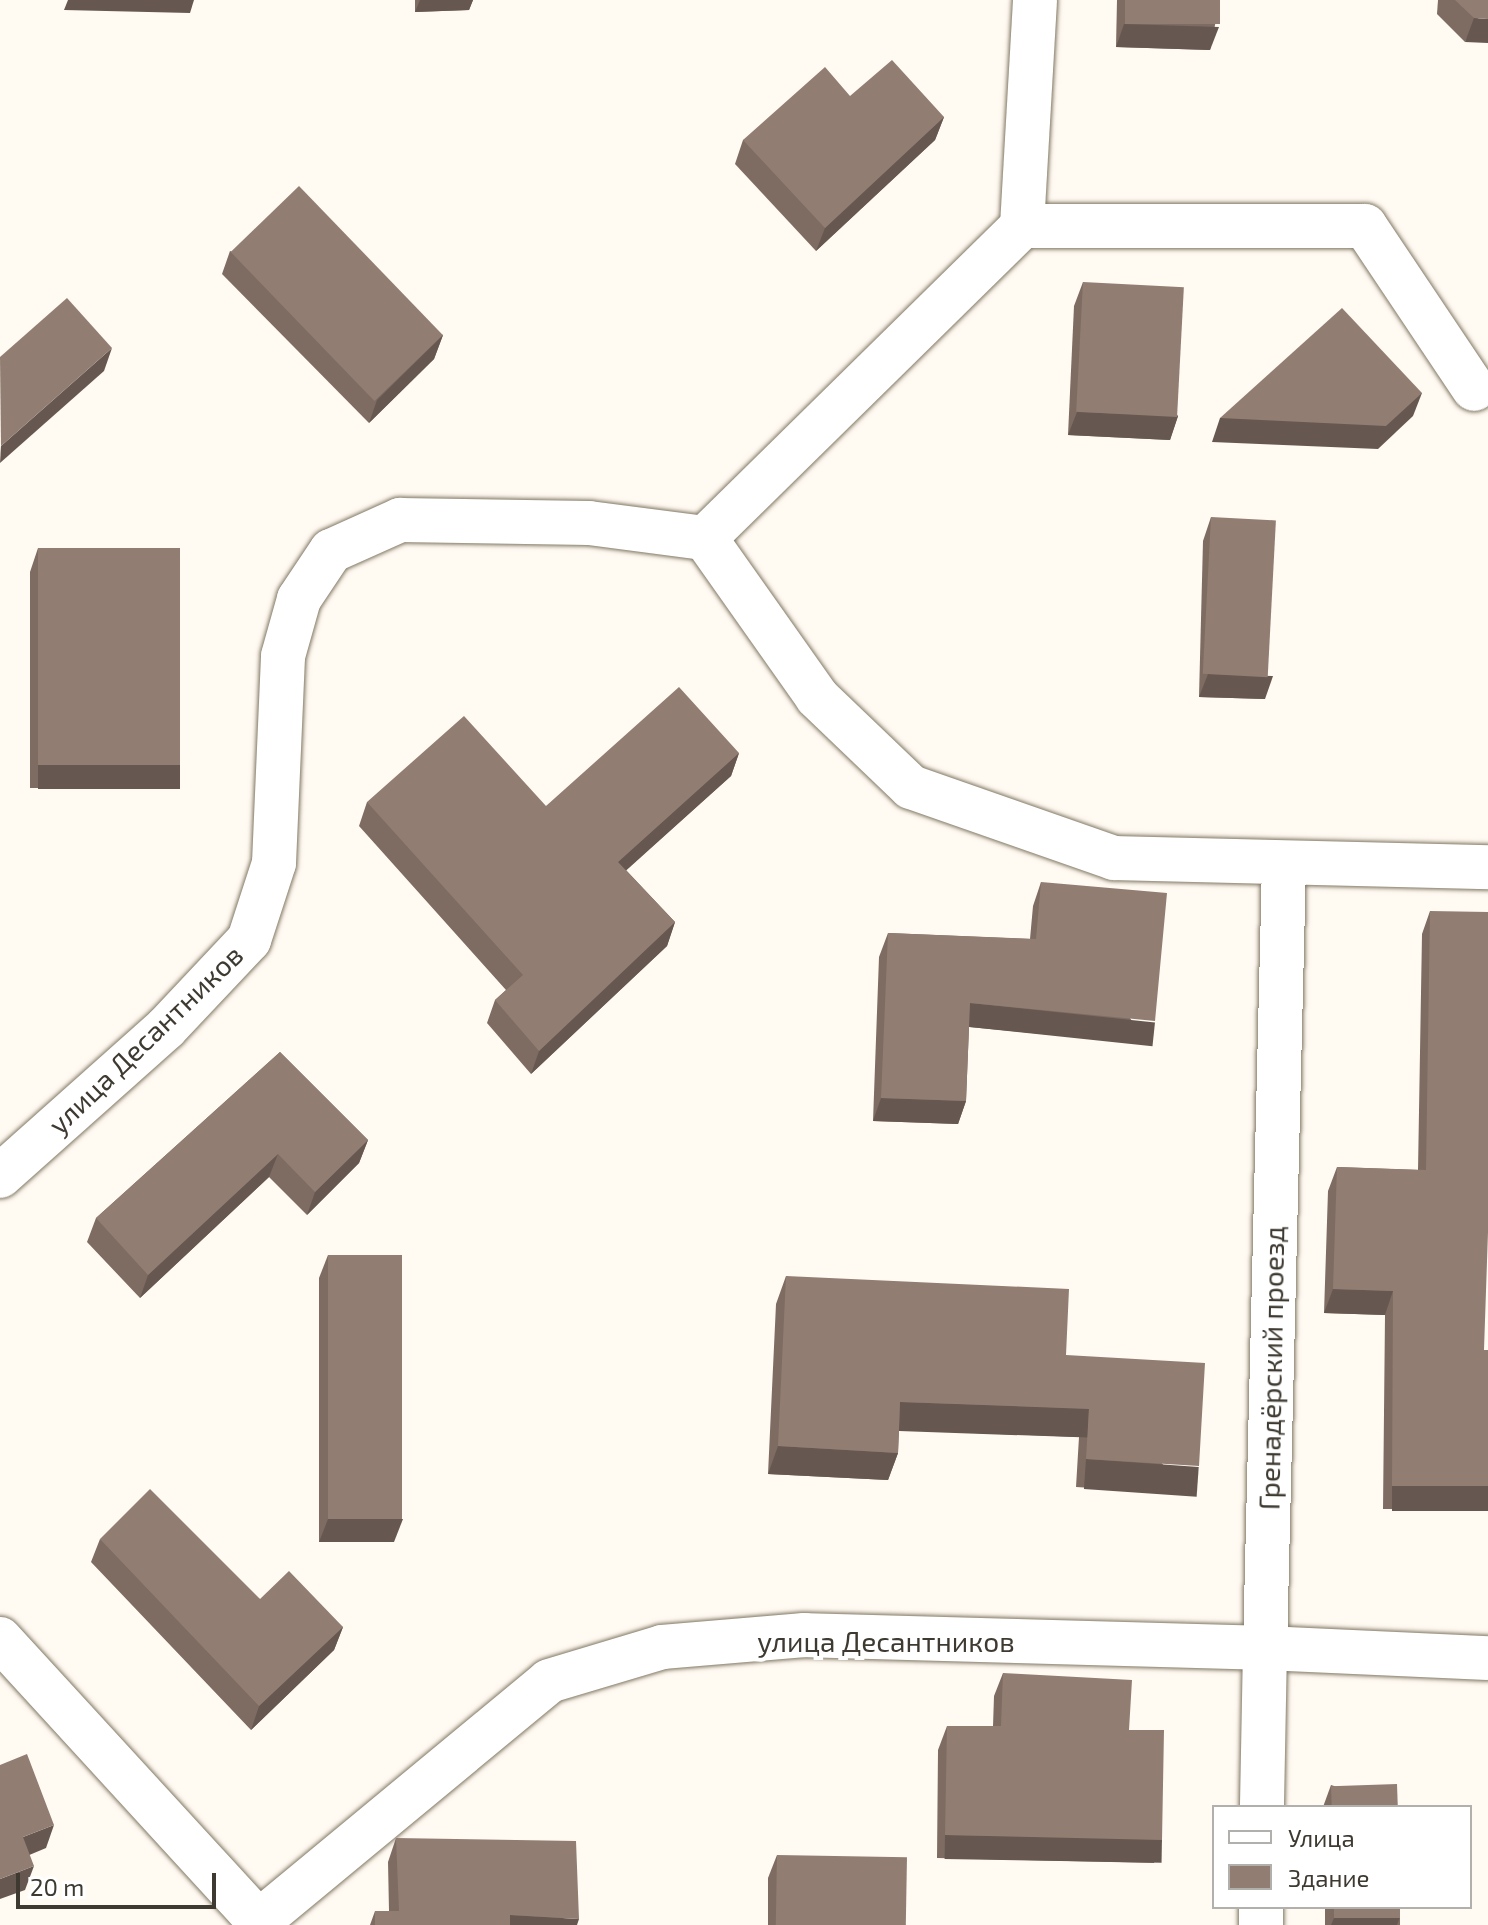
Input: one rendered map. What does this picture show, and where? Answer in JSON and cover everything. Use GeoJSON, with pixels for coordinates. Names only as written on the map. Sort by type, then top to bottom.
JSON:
{"type":"FeatureCollection","features":[{"type":"Feature","properties":{"kind":"street"},"geometry":{"type":"LineString","coordinates":[[1035,0],[1022,226],[705,538],[817,697],[911,787],[1114,858],[1284,865],[1488,867]]}},
{"type":"Feature","properties":{"kind":"street"},"geometry":{"type":"LineString","coordinates":[[1022,226],[1365,226],[1474,389]]}},
{"type":"Feature","properties":{"kind":"street","name":"улица Десантников"},"geometry":{"type":"LineString","coordinates":[[0,1176],[166,1028],[249,940],[274,863],[283,656],[299,599],[331,551],[400,520],[589,523],[705,538]]}},
{"type":"Feature","properties":{"kind":"street","name":"Гренадёрский проезд"},"geometry":{"type":"LineString","coordinates":[[1262,1805],[1284,865]]}},
{"type":"Feature","properties":{"kind":"street","name":"улица Десантников"},"geometry":{"type":"LineString","coordinates":[[0,1639],[263,1922],[549,1681],[662,1647],[804,1635],[1265,1648]]}},
{"type":"Feature","properties":{"kind":"street"},"geometry":{"type":"LineString","coordinates":[[1265,1648],[1488,1658]]}},
{"type":"Feature","properties":{"kind":"building"},"geometry":{"type":"Polygon","coordinates":[[[1125,0],[1220,0],[1220,24],[1125,24],[1125,0]]]}},
{"type":"Feature","properties":{"kind":"building"},"geometry":{"type":"Polygon","coordinates":[[[1455,0],[1488,0],[1488,19],[1474,18],[1455,0]]]}},
{"type":"Feature","properties":{"kind":"building"},"geometry":{"type":"Polygon","coordinates":[[[892,60],[944,117],[825,228],[743,140],[825,67],[850,96],[892,60]]]}},
{"type":"Feature","properties":{"kind":"building"},"geometry":{"type":"Polygon","coordinates":[[[299,186],[443,335],[374,401],[231,252],[299,186]]]}},
{"type":"Feature","properties":{"kind":"building"},"geometry":{"type":"Polygon","coordinates":[[[1083,282],[1184,287],[1177,417],[1076,412],[1083,282]]]}},
{"type":"Feature","properties":{"kind":"building"},"geometry":{"type":"Polygon","coordinates":[[[67,298],[112,348],[1,446],[0,357],[67,298]]]}},
{"type":"Feature","properties":{"kind":"building"},"geometry":{"type":"Polygon","coordinates":[[[1342,308],[1422,393],[1386,426],[1220,418],[1342,308]]]}},
{"type":"Feature","properties":{"kind":"building"},"geometry":{"type":"Polygon","coordinates":[[[1211,517],[1276,520],[1268,677],[1203,674],[1211,517]]]}},
{"type":"Feature","properties":{"kind":"building"},"geometry":{"type":"Polygon","coordinates":[[[38,548],[180,548],[180,765],[38,765],[38,548]]]}},
{"type":"Feature","properties":{"kind":"building"},"geometry":{"type":"Polygon","coordinates":[[[679,687],[739,753],[618,862],[675,922],[539,1051],[495,1000],[523,975],[367,802],[464,716],[546,806],[679,687]]]}},
{"type":"Feature","properties":{"kind":"building"},"geometry":{"type":"Polygon","coordinates":[[[1041,882],[1167,893],[1155,1021],[970,1003],[966,1101],[881,1098],[888,933],[1036,939],[1041,882]]]}},
{"type":"Feature","properties":{"kind":"building"},"geometry":{"type":"Polygon","coordinates":[[[1430,911],[1488,912],[1488,1232],[1484,1350],[1488,1350],[1488,1486],[1392,1486],[1393,1291],[1333,1289],[1337,1167],[1426,1170],[1430,911]]]}},
{"type":"Feature","properties":{"kind":"building"},"geometry":{"type":"Polygon","coordinates":[[[280,1052],[368,1140],[315,1192],[278,1154],[148,1275],[96,1218],[280,1052]]]}},
{"type":"Feature","properties":{"kind":"building"},"geometry":{"type":"Polygon","coordinates":[[[328,1255],[402,1255],[402,1519],[328,1519],[328,1255]]]}},
{"type":"Feature","properties":{"kind":"building"},"geometry":{"type":"Polygon","coordinates":[[[786,1276],[1069,1289],[1066,1355],[1205,1363],[1199,1466],[1086,1459],[1089,1409],[900,1402],[898,1453],[778,1446],[786,1276]]]}},
{"type":"Feature","properties":{"kind":"building"},"geometry":{"type":"Polygon","coordinates":[[[150,1489],[260,1599],[289,1571],[343,1627],[259,1706],[100,1539],[150,1489]]]}},
{"type":"Feature","properties":{"kind":"building"},"geometry":{"type":"Polygon","coordinates":[[[1003,1673],[1132,1680],[1129,1730],[1164,1730],[1162,1840],[945,1835],[947,1726],[1001,1726],[1003,1673]]]}},
{"type":"Feature","properties":{"kind":"building"},"geometry":{"type":"Polygon","coordinates":[[[27,1754],[54,1825],[23,1837],[34,1866],[0,1879],[0,1765],[27,1754]]]}},
{"type":"Feature","properties":{"kind":"building"},"geometry":{"type":"Polygon","coordinates":[[[1397,1784],[1398,1805],[1332,1805],[1331,1786],[1397,1784]]]}},
{"type":"Feature","properties":{"kind":"building"},"geometry":{"type":"Polygon","coordinates":[[[396,1838],[576,1841],[579,1919],[510,1915],[510,1925],[375,1925],[375,1911],[399,1911],[396,1838]]]}},
{"type":"Feature","properties":{"kind":"building"},"geometry":{"type":"Polygon","coordinates":[[[777,1855],[907,1857],[906,1925],[776,1925],[777,1855]]]}},
{"type":"Feature","properties":{"kind":"building"},"geometry":{"type":"Polygon","coordinates":[[[1334,1909],[1400,1909],[1400,1918],[1334,1918],[1334,1909]]]}}]}
